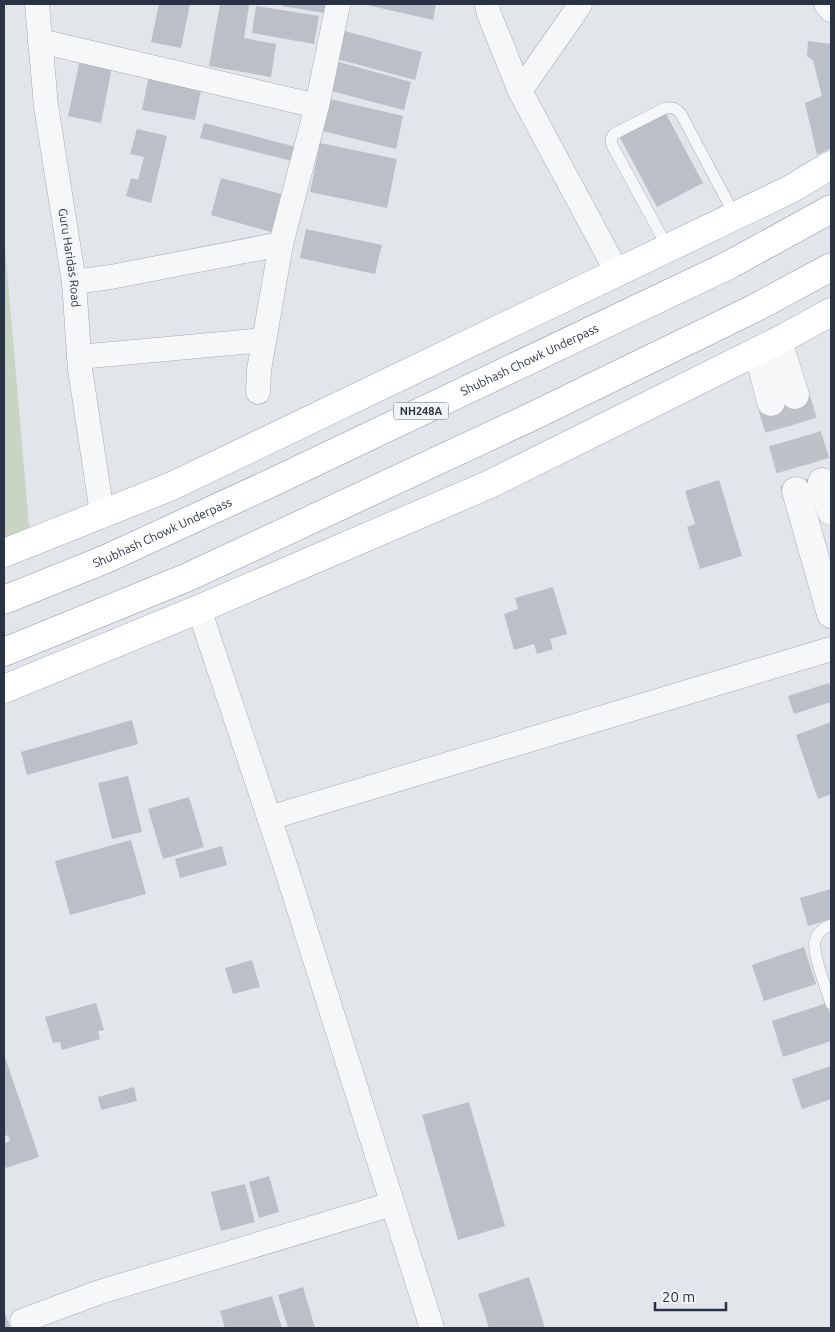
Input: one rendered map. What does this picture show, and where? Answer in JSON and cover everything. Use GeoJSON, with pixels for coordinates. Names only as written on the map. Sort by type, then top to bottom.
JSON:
{"type":"FeatureCollection","features":[{"type":"Feature","properties":{"kind":"main road"},"geometry":{"type":"LineString","coordinates":[[4,553],[172,486],[791,189],[831,165]]}},
{"type":"Feature","properties":{"kind":"main road","name":"Shubhash Chowk Underpass"},"geometry":{"type":"LineString","coordinates":[[4,600],[106,559],[291,473],[729,265],[831,209]]}},
{"type":"Feature","properties":{"kind":"main road"},"geometry":{"type":"LineString","coordinates":[[4,652],[206,569],[533,416],[755,308],[831,267]]}},
{"type":"Feature","properties":{"kind":"main road"},"geometry":{"type":"LineString","coordinates":[[4,689],[199,609],[490,484],[768,346],[831,312]]}},
{"type":"Feature","properties":{"kind":"street","name":"Guru Haridas Road"},"geometry":{"type":"LineString","coordinates":[[37,4],[46,106],[74,282],[79,357],[102,513]]}},
{"type":"Feature","properties":{"kind":"street"},"geometry":{"type":"LineString","coordinates":[[258,392],[259,370],[280,244],[317,106],[338,4]]}},
{"type":"Feature","properties":{"kind":"street"},"geometry":{"type":"LineString","coordinates":[[487,4],[489,14],[520,90],[617,272]]}},
{"type":"Feature","properties":{"kind":"street"},"geometry":{"type":"LineString","coordinates":[[520,90],[580,4]]}},
{"type":"Feature","properties":{"kind":"street"},"geometry":{"type":"LineString","coordinates":[[826,4],[831,10]]}},
{"type":"Feature","properties":{"kind":"street"},"geometry":{"type":"LineString","coordinates":[[40,41],[317,106]]}},
{"type":"Feature","properties":{"kind":"street"},"geometry":{"type":"LineString","coordinates":[[74,282],[111,277],[280,244]]}},
{"type":"Feature","properties":{"kind":"street"},"geometry":{"type":"LineString","coordinates":[[79,357],[264,340]]}},
{"type":"Feature","properties":{"kind":"street"},"geometry":{"type":"LineString","coordinates":[[768,346],[783,398]]}},
{"type":"Feature","properties":{"kind":"street"},"geometry":{"type":"LineString","coordinates":[[822,482],[831,511]]}},
{"type":"Feature","properties":{"kind":"street"},"geometry":{"type":"LineString","coordinates":[[796,491],[831,614]]}},
{"type":"Feature","properties":{"kind":"street"},"geometry":{"type":"LineString","coordinates":[[199,609],[270,818],[432,1328]]}},
{"type":"Feature","properties":{"kind":"street"},"geometry":{"type":"LineString","coordinates":[[270,818],[831,649]]}},
{"type":"Feature","properties":{"kind":"street"},"geometry":{"type":"LineString","coordinates":[[22,1321],[100,1292],[392,1204]]}},
{"type":"Feature","properties":{"kind":"lane"},"geometry":{"type":"LineString","coordinates":[[668,248],[612,145],[611,139],[614,134],[665,108],[671,107],[681,114],[735,216]]}},
{"type":"Feature","properties":{"kind":"lane"},"geometry":{"type":"LineString","coordinates":[[831,925],[823,928],[814,943],[831,1004]]}},
{"type":"Feature","properties":{"kind":"green space"},"geometry":{"type":"Polygon","coordinates":[[[4,235],[30,537],[4,546],[4,235]]]}},
{"type":"Feature","properties":{"kind":"building"},"geometry":{"type":"Polygon","coordinates":[[[159,4],[190,4],[181,48],[151,42],[159,4]]]}},
{"type":"Feature","properties":{"kind":"building"},"geometry":{"type":"Polygon","coordinates":[[[220,4],[249,5],[244,38],[276,44],[271,77],[209,66],[220,4]]]}},
{"type":"Feature","properties":{"kind":"building"},"geometry":{"type":"Polygon","coordinates":[[[282,4],[325,4],[324,13],[282,6],[282,4]]]}},
{"type":"Feature","properties":{"kind":"building"},"geometry":{"type":"Polygon","coordinates":[[[363,4],[436,4],[433,20],[363,4]]]}},
{"type":"Feature","properties":{"kind":"building"},"geometry":{"type":"Polygon","coordinates":[[[256,6],[319,16],[314,44],[252,33],[256,6]]]}},
{"type":"Feature","properties":{"kind":"building"},"geometry":{"type":"Polygon","coordinates":[[[345,31],[422,52],[415,80],[337,59],[345,31]]]}},
{"type":"Feature","properties":{"kind":"building"},"geometry":{"type":"Polygon","coordinates":[[[808,41],[831,44],[831,148],[817,155],[805,103],[822,96],[813,60],[807,56],[808,41]]]}},
{"type":"Feature","properties":{"kind":"building"},"geometry":{"type":"Polygon","coordinates":[[[81,55],[113,62],[101,123],[68,116],[81,55]]]}},
{"type":"Feature","properties":{"kind":"building"},"geometry":{"type":"Polygon","coordinates":[[[339,62],[411,82],[404,110],[331,91],[339,62]]]}},
{"type":"Feature","properties":{"kind":"building"},"geometry":{"type":"Polygon","coordinates":[[[150,69],[203,80],[195,120],[142,110],[150,69]]]}},
{"type":"Feature","properties":{"kind":"building"},"geometry":{"type":"Polygon","coordinates":[[[330,99],[403,116],[396,149],[322,131],[330,99]]]}},
{"type":"Feature","properties":{"kind":"building"},"geometry":{"type":"Polygon","coordinates":[[[665,112],[703,183],[657,207],[619,136],[665,112]]]}},
{"type":"Feature","properties":{"kind":"building"},"geometry":{"type":"Polygon","coordinates":[[[204,123],[296,147],[292,161],[200,138],[204,123]]]}},
{"type":"Feature","properties":{"kind":"building"},"geometry":{"type":"Polygon","coordinates":[[[137,129],[167,136],[151,203],[126,196],[131,178],[138,180],[144,157],[130,154],[137,129]]]}},
{"type":"Feature","properties":{"kind":"building"},"geometry":{"type":"Polygon","coordinates":[[[320,143],[397,159],[387,208],[310,192],[320,143]]]}},
{"type":"Feature","properties":{"kind":"building"},"geometry":{"type":"Polygon","coordinates":[[[221,178],[285,195],[275,233],[211,215],[221,178]]]}},
{"type":"Feature","properties":{"kind":"building"},"geometry":{"type":"Polygon","coordinates":[[[306,229],[382,245],[375,274],[300,258],[306,229]]]}},
{"type":"Feature","properties":{"kind":"building"},"geometry":{"type":"Polygon","coordinates":[[[719,480],[742,556],[700,569],[687,527],[695,524],[685,491],[719,480]]]}},
{"type":"Feature","properties":{"kind":"building"},"geometry":{"type":"Polygon","coordinates":[[[553,587],[567,634],[550,639],[553,649],[537,654],[534,644],[514,650],[504,614],[518,609],[515,598],[553,587]]]}},
{"type":"Feature","properties":{"kind":"building"},"geometry":{"type":"Polygon","coordinates":[[[829,683],[831,702],[794,714],[788,696],[829,683]]]}},
{"type":"Feature","properties":{"kind":"building"},"geometry":{"type":"Polygon","coordinates":[[[132,720],[138,744],[27,775],[21,752],[132,720]]]}},
{"type":"Feature","properties":{"kind":"building"},"geometry":{"type":"Polygon","coordinates":[[[831,722],[831,794],[818,799],[796,735],[831,722]]]}},
{"type":"Feature","properties":{"kind":"building"},"geometry":{"type":"Polygon","coordinates":[[[128,776],[142,832],[112,839],[98,783],[128,776]]]}},
{"type":"Feature","properties":{"kind":"building"},"geometry":{"type":"Polygon","coordinates":[[[189,797],[204,847],[163,859],[148,809],[189,797]]]}},
{"type":"Feature","properties":{"kind":"building"},"geometry":{"type":"Polygon","coordinates":[[[131,840],[146,894],[70,915],[55,861],[131,840]]]}},
{"type":"Feature","properties":{"kind":"building"},"geometry":{"type":"Polygon","coordinates":[[[222,846],[227,865],[180,878],[175,859],[222,846]]]}},
{"type":"Feature","properties":{"kind":"building"},"geometry":{"type":"Polygon","coordinates":[[[831,889],[831,919],[808,926],[800,898],[831,889]]]}},
{"type":"Feature","properties":{"kind":"building"},"geometry":{"type":"Polygon","coordinates":[[[804,947],[816,984],[764,1001],[752,965],[804,947]]]}},
{"type":"Feature","properties":{"kind":"building"},"geometry":{"type":"Polygon","coordinates":[[[252,960],[260,987],[233,994],[225,968],[252,960]]]}},
{"type":"Feature","properties":{"kind":"building"},"geometry":{"type":"Polygon","coordinates":[[[96,1003],[104,1030],[98,1031],[100,1039],[62,1050],[60,1042],[53,1043],[45,1017],[96,1003]]]}},
{"type":"Feature","properties":{"kind":"building"},"geometry":{"type":"Polygon","coordinates":[[[827,1003],[831,1017],[831,1041],[783,1057],[772,1021],[827,1003]]]}},
{"type":"Feature","properties":{"kind":"building"},"geometry":{"type":"Polygon","coordinates":[[[5,1057],[39,1157],[6,1168],[4,1143],[10,1141],[8,1135],[4,1137],[5,1057]]]}},
{"type":"Feature","properties":{"kind":"building"},"geometry":{"type":"Polygon","coordinates":[[[831,1066],[831,1099],[802,1109],[792,1079],[831,1066]]]}},
{"type":"Feature","properties":{"kind":"building"},"geometry":{"type":"Polygon","coordinates":[[[134,1087],[137,1101],[101,1110],[98,1097],[134,1087]]]}},
{"type":"Feature","properties":{"kind":"building"},"geometry":{"type":"Polygon","coordinates":[[[469,1102],[505,1226],[458,1240],[422,1115],[469,1102]]]}},
{"type":"Feature","properties":{"kind":"building"},"geometry":{"type":"Polygon","coordinates":[[[269,1176],[279,1212],[259,1218],[249,1182],[269,1176]]]}},
{"type":"Feature","properties":{"kind":"building"},"geometry":{"type":"Polygon","coordinates":[[[245,1184],[255,1222],[221,1231],[211,1192],[245,1184]]]}},
{"type":"Feature","properties":{"kind":"building"},"geometry":{"type":"Polygon","coordinates":[[[529,1277],[545,1328],[489,1328],[478,1294],[529,1277]]]}},
{"type":"Feature","properties":{"kind":"building"},"geometry":{"type":"Polygon","coordinates":[[[303,1287],[315,1328],[288,1328],[278,1295],[303,1287]]]}},
{"type":"Feature","properties":{"kind":"building"},"geometry":{"type":"Polygon","coordinates":[[[272,1296],[282,1328],[225,1328],[220,1311],[272,1296]]]}},
{"type":"Feature","properties":{"kind":"building"},"geometry":{"type":"Polygon","coordinates":[[[4,1309],[10,1328],[4,1328],[4,1309]]]}},
{"type":"Feature","properties":{"kind":"tunnel"},"geometry":{"type":"LineString","coordinates":[[795,395],[822,482]]}},
{"type":"Feature","properties":{"kind":"tunnel"},"geometry":{"type":"LineString","coordinates":[[771,402],[796,491]]}}]}
